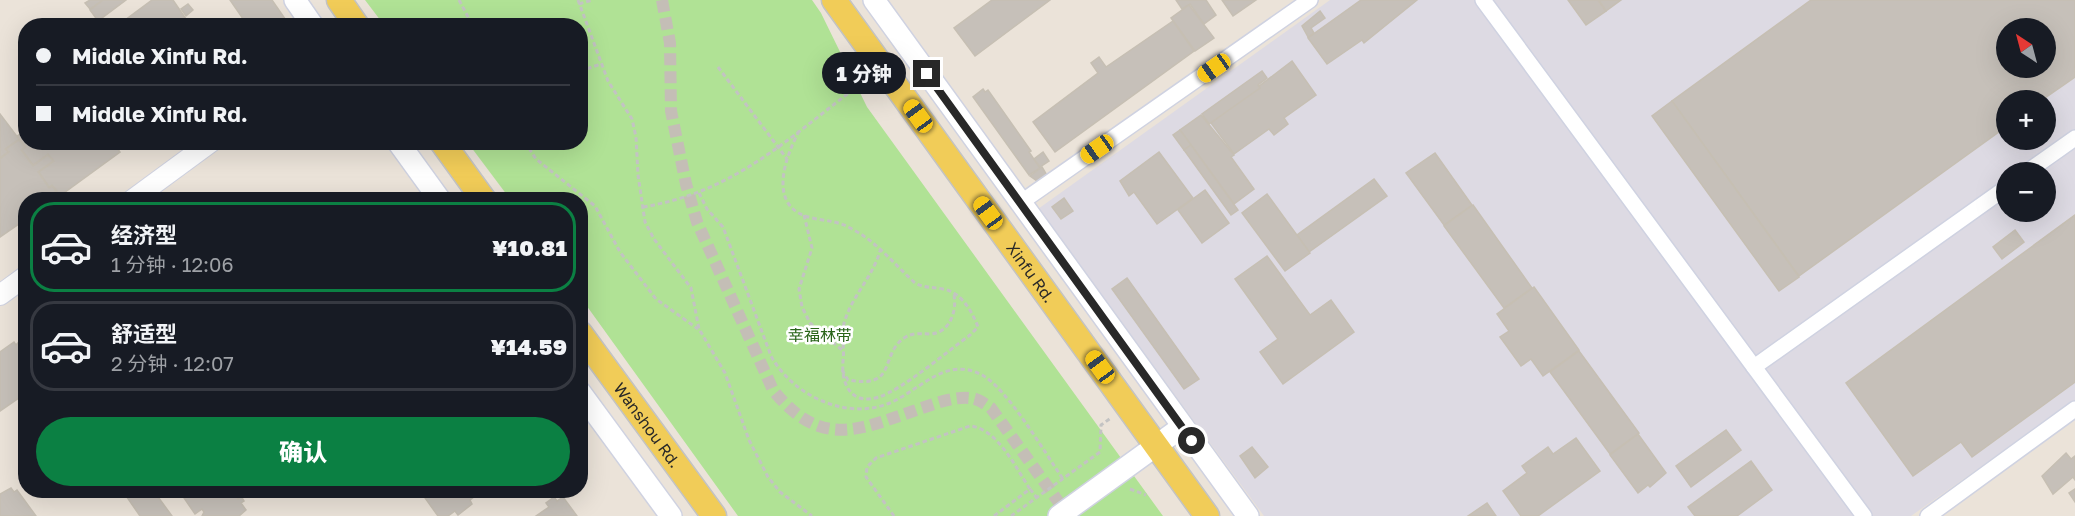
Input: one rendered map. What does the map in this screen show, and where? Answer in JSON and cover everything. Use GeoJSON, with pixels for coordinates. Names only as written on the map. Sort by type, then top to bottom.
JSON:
{"type":"FeatureCollection","features":[{"type":"Feature","properties":{"kind":"main road"},"geometry":{"type":"LineString","coordinates":[[295,0],[307,18]]}},
{"type":"Feature","properties":{"kind":"main road"},"geometry":{"type":"LineString","coordinates":[[339,0],[351,18]]}},
{"type":"Feature","properties":{"kind":"main road","name":"Xinfu Rd."},"geometry":{"type":"LineString","coordinates":[[834,0],[1207,516]]}},
{"type":"Feature","properties":{"kind":"main road"},"geometry":{"type":"LineString","coordinates":[[874,0],[1248,516]]}},
{"type":"Feature","properties":{"kind":"main road"},"geometry":{"type":"LineString","coordinates":[[404,150],[434,192]]}},
{"type":"Feature","properties":{"kind":"main road"},"geometry":{"type":"LineString","coordinates":[[448,150],[478,192]]}},
{"type":"Feature","properties":{"kind":"main road","name":"Wanshou Rd."},"geometry":{"type":"LineString","coordinates":[[588,344],[714,516]]}},
{"type":"Feature","properties":{"kind":"main road"},"geometry":{"type":"LineString","coordinates":[[588,403],[671,516]]}},
{"type":"Feature","properties":{"kind":"main road"},"geometry":{"type":"LineString","coordinates":[[1059,516],[1182,427]]}},
{"type":"Feature","properties":{"kind":"street"},"geometry":{"type":"LineString","coordinates":[[1020,203],[1310,0]]}},
{"type":"Feature","properties":{"kind":"street"},"geometry":{"type":"LineString","coordinates":[[1483,0],[1864,516]]}},
{"type":"Feature","properties":{"kind":"street"},"geometry":{"type":"LineString","coordinates":[[2041,162],[2075,138]]}},
{"type":"Feature","properties":{"kind":"street"},"geometry":{"type":"LineString","coordinates":[[143,192],[200,150]]}},
{"type":"Feature","properties":{"kind":"street"},"geometry":{"type":"LineString","coordinates":[[1754,367],[1996,195]]}},
{"type":"Feature","properties":{"kind":"street"},"geometry":{"type":"LineString","coordinates":[[0,295],[18,282]]}},
{"type":"Feature","properties":{"kind":"street"},"geometry":{"type":"LineString","coordinates":[[1928,516],[2075,409]]}},
{"type":"Feature","properties":{"kind":"path"},"geometry":{"type":"LineString","coordinates":[[459,0],[469,18]]}},
{"type":"Feature","properties":{"kind":"path"},"geometry":{"type":"LineString","coordinates":[[584,18],[578,2],[592,0]]}},
{"type":"Feature","properties":{"kind":"path"},"geometry":{"type":"LineString","coordinates":[[588,29],[608,81],[632,119],[645,222],[654,239],[691,288],[699,329],[725,373],[749,440],[768,477],[780,492],[812,516]]}},
{"type":"Feature","properties":{"kind":"path"},"geometry":{"type":"LineString","coordinates":[[588,68],[601,64]]}},
{"type":"Feature","properties":{"kind":"path"},"geometry":{"type":"LineString","coordinates":[[718,67],[787,159]]}},
{"type":"Feature","properties":{"kind":"path"},"geometry":{"type":"LineString","coordinates":[[643,207],[699,193],[728,180],[777,147],[854,89]]}},
{"type":"Feature","properties":{"kind":"path"},"geometry":{"type":"LineString","coordinates":[[799,130],[787,159],[783,196],[789,207],[804,215],[832,220],[867,237],[922,287],[945,289],[963,301],[978,327],[898,387],[879,397],[861,399],[845,385],[842,370],[844,321],[876,264],[880,251]]}},
{"type":"Feature","properties":{"kind":"path"},"geometry":{"type":"LineString","coordinates":[[530,150],[536,159],[577,192]]}},
{"type":"Feature","properties":{"kind":"path"},"geometry":{"type":"LineString","coordinates":[[699,193],[707,209],[723,227],[771,356],[783,374],[795,385],[823,402],[854,409],[890,402],[941,372],[956,368],[968,369],[992,381],[1063,478]]}},
{"type":"Feature","properties":{"kind":"path"},"geometry":{"type":"LineString","coordinates":[[588,200],[595,206],[620,252],[656,299],[699,329]]}},
{"type":"Feature","properties":{"kind":"path"},"geometry":{"type":"LineString","coordinates":[[804,215],[812,248],[799,289],[802,307],[810,323],[843,351]]}},
{"type":"Feature","properties":{"kind":"path"},"geometry":{"type":"LineString","coordinates":[[842,370],[848,380],[859,382],[872,381],[881,375],[886,370],[897,345],[903,339],[911,334],[940,332],[948,324],[955,310],[954,294]]}},
{"type":"Feature","properties":{"kind":"path"},"geometry":{"type":"LineString","coordinates":[[1011,516],[1100,452],[1101,425],[1128,406]]}},
{"type":"Feature","properties":{"kind":"path"},"geometry":{"type":"LineString","coordinates":[[894,516],[866,477],[867,467],[876,458],[970,426],[982,428],[991,434],[1037,498]]}},
{"type":"Feature","properties":{"kind":"path"},"geometry":{"type":"LineString","coordinates":[[994,516],[1030,489]]}},
{"type":"Feature","properties":{"kind":"shaded area"},"geometry":{"type":"Polygon","coordinates":[[[1330,0],[2075,0],[2075,400],[1911,516],[1264,516],[1038,209],[1330,0]]]}},
{"type":"Feature","properties":{"kind":"green space","name":"幸福林带"},"geometry":{"type":"Polygon","coordinates":[[[365,0],[812,0],[821,13],[867,107],[1163,516],[738,516],[588,308],[588,192],[505,192],[473,150],[588,150],[588,18],[379,18],[365,0]]]}},
{"type":"Feature","properties":{"kind":"building"},"geometry":{"type":"Polygon","coordinates":[[[90,0],[103,0],[90,9],[85,3],[90,0]]]}},
{"type":"Feature","properties":{"kind":"building"},"geometry":{"type":"Polygon","coordinates":[[[103,0],[126,0],[102,18],[96,18],[90,10],[103,0]]]}},
{"type":"Feature","properties":{"kind":"building"},"geometry":{"type":"Polygon","coordinates":[[[152,0],[173,0],[185,18],[128,18],[152,0]]]}},
{"type":"Feature","properties":{"kind":"building"},"geometry":{"type":"Polygon","coordinates":[[[230,0],[272,0],[284,18],[242,18],[230,0]]]}},
{"type":"Feature","properties":{"kind":"building"},"geometry":{"type":"Polygon","coordinates":[[[992,0],[1050,0],[975,56],[954,28],[992,0]]]}},
{"type":"Feature","properties":{"kind":"building"},"geometry":{"type":"Polygon","coordinates":[[[1176,0],[1206,0],[1216,15],[1204,24],[1190,4],[1182,9],[1176,0]]]}},
{"type":"Feature","properties":{"kind":"building"},"geometry":{"type":"Polygon","coordinates":[[[1222,0],[1256,0],[1233,16],[1222,0]]]}},
{"type":"Feature","properties":{"kind":"building"},"geometry":{"type":"Polygon","coordinates":[[[1361,0],[1417,0],[1364,43],[1362,40],[1327,64],[1308,38],[1361,0]]]}},
{"type":"Feature","properties":{"kind":"building"},"geometry":{"type":"Polygon","coordinates":[[[1568,0],[1598,0],[1606,11],[1586,25],[1568,0]]]}},
{"type":"Feature","properties":{"kind":"building"},"geometry":{"type":"Polygon","coordinates":[[[1599,0],[1621,0],[1606,11],[1599,0]]]}},
{"type":"Feature","properties":{"kind":"building"},"geometry":{"type":"Polygon","coordinates":[[[1811,0],[2075,0],[2075,77],[2056,90],[1996,90],[1996,134],[1799,276],[1672,101],[1811,0]]]}},
{"type":"Feature","properties":{"kind":"building"},"geometry":{"type":"Polygon","coordinates":[[[188,4],[193,10],[186,16],[181,9],[188,4]]]}},
{"type":"Feature","properties":{"kind":"building"},"geometry":{"type":"Polygon","coordinates":[[[1189,5],[1214,38],[1195,51],[1171,18],[1189,5]]]}},
{"type":"Feature","properties":{"kind":"building"},"geometry":{"type":"Polygon","coordinates":[[[1320,11],[1325,18],[1311,28],[1314,33],[1308,37],[1302,26],[1320,11]]]}},
{"type":"Feature","properties":{"kind":"building"},"geometry":{"type":"Polygon","coordinates":[[[1173,21],[1194,51],[1055,152],[1033,122],[1098,73],[1091,63],[1099,57],[1106,67],[1173,21]]]}},
{"type":"Feature","properties":{"kind":"building"},"geometry":{"type":"Polygon","coordinates":[[[1292,61],[1316,95],[1284,118],[1288,124],[1274,135],[1269,129],[1234,154],[1211,123],[1292,61]]]}},
{"type":"Feature","properties":{"kind":"building"},"geometry":{"type":"Polygon","coordinates":[[[1262,71],[1267,78],[1258,85],[1260,88],[1209,124],[1202,114],[1262,71]]]}},
{"type":"Feature","properties":{"kind":"building"},"geometry":{"type":"Polygon","coordinates":[[[983,89],[985,92],[988,90],[1031,151],[1029,152],[1040,168],[1029,175],[973,97],[983,89]]]}},
{"type":"Feature","properties":{"kind":"building"},"geometry":{"type":"Polygon","coordinates":[[[1672,101],[1799,277],[1779,291],[1652,116],[1672,101]]]}},
{"type":"Feature","properties":{"kind":"building"},"geometry":{"type":"Polygon","coordinates":[[[0,114],[18,140],[5,149],[8,152],[0,158],[0,114]]]}},
{"type":"Feature","properties":{"kind":"building"},"geometry":{"type":"Polygon","coordinates":[[[1201,115],[1234,155],[1231,157],[1254,189],[1234,204],[1180,130],[1201,115]]]}},
{"type":"Feature","properties":{"kind":"building"},"geometry":{"type":"Polygon","coordinates":[[[1180,130],[1191,145],[1184,150],[1173,135],[1180,130]]]}},
{"type":"Feature","properties":{"kind":"building"},"geometry":{"type":"Polygon","coordinates":[[[18,141],[18,150],[21,150],[33,166],[48,155],[53,161],[38,172],[49,188],[52,186],[56,191],[18,192],[18,225],[0,237],[0,159],[9,152],[6,149],[18,141]]]}},
{"type":"Feature","properties":{"kind":"building"},"geometry":{"type":"Polygon","coordinates":[[[1191,145],[1238,210],[1231,215],[1184,150],[1191,145]]]}},
{"type":"Feature","properties":{"kind":"building"},"geometry":{"type":"Polygon","coordinates":[[[22,150],[119,150],[120,152],[65,192],[56,192],[52,185],[49,187],[39,172],[54,161],[48,154],[33,165],[22,150]]]}},
{"type":"Feature","properties":{"kind":"building"},"geometry":{"type":"Polygon","coordinates":[[[1043,152],[1049,161],[1040,167],[1034,159],[1043,152]]]}},
{"type":"Feature","properties":{"kind":"building"},"geometry":{"type":"Polygon","coordinates":[[[1159,152],[1193,198],[1157,224],[1134,192],[1129,196],[1120,181],[1159,152]]]}},
{"type":"Feature","properties":{"kind":"building"},"geometry":{"type":"Polygon","coordinates":[[[1435,153],[1472,205],[1444,225],[1406,173],[1435,153]]]}},
{"type":"Feature","properties":{"kind":"building"},"geometry":{"type":"Polygon","coordinates":[[[1042,167],[1048,177],[1040,183],[1030,176],[1042,167]]]}},
{"type":"Feature","properties":{"kind":"building"},"geometry":{"type":"Polygon","coordinates":[[[1374,179],[1387,196],[1309,252],[1297,235],[1374,179]]]}},
{"type":"Feature","properties":{"kind":"building"},"geometry":{"type":"Polygon","coordinates":[[[1205,190],[1229,223],[1202,243],[1178,210],[1205,190]]]}},
{"type":"Feature","properties":{"kind":"building"},"geometry":{"type":"Polygon","coordinates":[[[1267,194],[1310,253],[1285,271],[1242,213],[1267,194]]]}},
{"type":"Feature","properties":{"kind":"building"},"geometry":{"type":"Polygon","coordinates":[[[1064,198],[1073,211],[1061,219],[1052,207],[1064,198]]]}},
{"type":"Feature","properties":{"kind":"building"},"geometry":{"type":"Polygon","coordinates":[[[1473,205],[1532,288],[1504,308],[1444,226],[1473,205]]]}},
{"type":"Feature","properties":{"kind":"building"},"geometry":{"type":"Polygon","coordinates":[[[2075,215],[2075,382],[1972,457],[1961,442],[1913,476],[1846,383],[2075,215]]]}},
{"type":"Feature","properties":{"kind":"building"},"geometry":{"type":"Polygon","coordinates":[[[2015,230],[2024,242],[2002,259],[1993,247],[2015,230]]]}},
{"type":"Feature","properties":{"kind":"building"},"geometry":{"type":"Polygon","coordinates":[[[1267,256],[1310,315],[1331,300],[1354,332],[1283,384],[1260,352],[1278,339],[1235,279],[1267,256]]]}},
{"type":"Feature","properties":{"kind":"building"},"geometry":{"type":"Polygon","coordinates":[[[1127,278],[1199,379],[1184,389],[1112,289],[1127,278]]]}},
{"type":"Feature","properties":{"kind":"building"},"geometry":{"type":"Polygon","coordinates":[[[1534,287],[1579,350],[1543,376],[1531,359],[1521,366],[1500,337],[1509,331],[1497,314],[1534,287]]]}},
{"type":"Feature","properties":{"kind":"building"},"geometry":{"type":"Polygon","coordinates":[[[14,342],[16,345],[18,343],[18,399],[0,411],[0,352],[14,342]]]}},
{"type":"Feature","properties":{"kind":"building"},"geometry":{"type":"Polygon","coordinates":[[[1579,351],[1639,433],[1610,454],[1550,372],[1579,351]]]}},
{"type":"Feature","properties":{"kind":"building"},"geometry":{"type":"Polygon","coordinates":[[[1726,430],[1741,450],[1691,487],[1676,466],[1726,430]]]}},
{"type":"Feature","properties":{"kind":"building"},"geometry":{"type":"Polygon","coordinates":[[[1638,434],[1666,473],[1650,487],[1648,485],[1638,493],[1610,455],[1638,434]]]}},
{"type":"Feature","properties":{"kind":"building"},"geometry":{"type":"Polygon","coordinates":[[[1576,438],[1600,471],[1538,516],[1521,516],[1503,491],[1527,473],[1522,466],[1548,447],[1553,454],[1576,438]]]}},
{"type":"Feature","properties":{"kind":"building"},"geometry":{"type":"Polygon","coordinates":[[[1252,447],[1268,467],[1255,478],[1240,456],[1252,447]]]}},
{"type":"Feature","properties":{"kind":"building"},"geometry":{"type":"Polygon","coordinates":[[[2066,453],[2071,459],[2075,456],[2075,480],[2073,477],[2053,494],[2042,476],[2066,453]]]}},
{"type":"Feature","properties":{"kind":"building"},"geometry":{"type":"Polygon","coordinates":[[[1751,461],[1772,490],[1737,516],[1695,516],[1688,507],[1751,461]]]}},
{"type":"Feature","properties":{"kind":"building"},"geometry":{"type":"Polygon","coordinates":[[[11,488],[14,492],[17,490],[18,498],[23,498],[36,516],[0,516],[0,494],[11,488]]]}},
{"type":"Feature","properties":{"kind":"building"},"geometry":{"type":"Polygon","coordinates":[[[2075,489],[2075,502],[2069,493],[2075,489]]]}},
{"type":"Feature","properties":{"kind":"building"},"geometry":{"type":"Polygon","coordinates":[[[128,498],[159,498],[172,516],[140,516],[128,498]]]}},
{"type":"Feature","properties":{"kind":"building"},"geometry":{"type":"Polygon","coordinates":[[[184,498],[242,498],[244,501],[241,503],[246,510],[239,516],[202,516],[204,512],[202,509],[195,514],[184,498]]]}},
{"type":"Feature","properties":{"kind":"building"},"geometry":{"type":"Polygon","coordinates":[[[425,498],[473,498],[470,500],[472,504],[458,515],[455,511],[448,516],[438,516],[425,498]]]}},
{"type":"Feature","properties":{"kind":"building"},"geometry":{"type":"Polygon","coordinates":[[[553,498],[557,501],[564,498],[577,516],[536,516],[549,507],[546,503],[553,498]]]}},
{"type":"Feature","properties":{"kind":"building"},"geometry":{"type":"Polygon","coordinates":[[[1487,503],[1496,516],[1468,516],[1487,503]]]}},
{"type":"Feature","properties":{"kind":"tunnel"},"geometry":{"type":"LineString","coordinates":[[662,0],[670,43],[671,111],[686,184],[697,222],[773,390],[791,409],[809,422],[826,428],[844,430],[882,422],[950,400],[963,398],[977,400],[991,408],[1068,515]]}},
{"type":"Feature","properties":{"kind":"route"},"geometry":{"type":"LineString","coordinates":[[927,74],[1192,441]]}}]}
